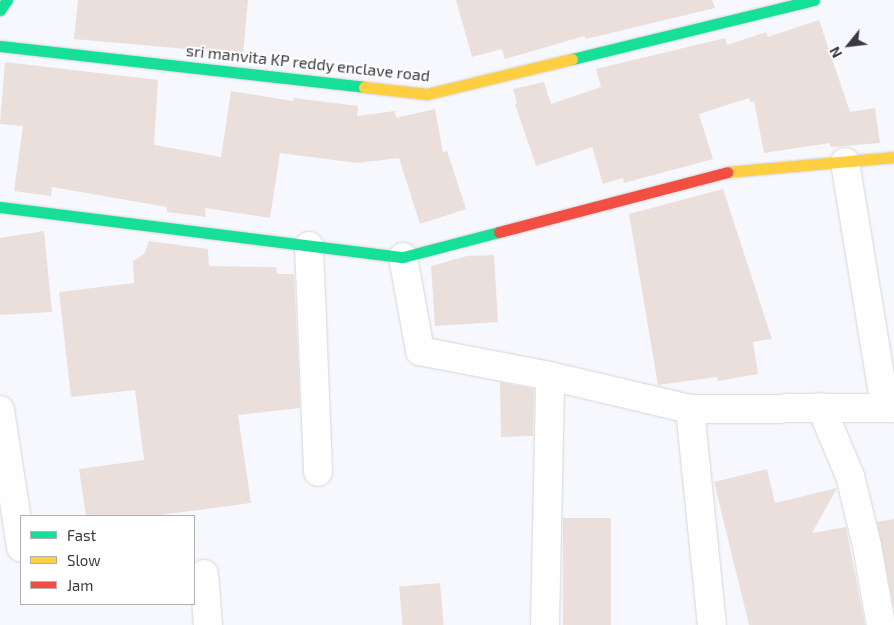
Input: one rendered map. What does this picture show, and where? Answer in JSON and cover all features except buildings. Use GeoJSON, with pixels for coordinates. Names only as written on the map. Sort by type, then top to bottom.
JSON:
{"type":"FeatureCollection","features":[{"type":"Feature","properties":{"kind":"street"},"geometry":{"type":"LineString","coordinates":[[0,10],[7,0]]}},
{"type":"Feature","properties":{"kind":"street","name":"sri manvita KP reddy enclave road"},"geometry":{"type":"LineString","coordinates":[[0,46],[427,94],[814,0]]}},
{"type":"Feature","properties":{"kind":"street"},"geometry":{"type":"LineString","coordinates":[[0,207],[403,257],[727,172],[894,157]]}},
{"type":"Feature","properties":{"kind":"street"},"geometry":{"type":"LineString","coordinates":[[403,257],[420,351],[550,376],[690,409],[890,407],[845,162]]}},
{"type":"Feature","properties":{"kind":"street"},"geometry":{"type":"LineString","coordinates":[[309,246],[318,472]]}},
{"type":"Feature","properties":{"kind":"street"},"geometry":{"type":"LineString","coordinates":[[545,625],[550,376]]}},
{"type":"Feature","properties":{"kind":"street"},"geometry":{"type":"LineString","coordinates":[[821,407],[850,476],[867,546],[881,625]]}},
{"type":"Feature","properties":{"kind":"street"},"geometry":{"type":"LineString","coordinates":[[690,409],[712,625]]}},
{"type":"Feature","properties":{"kind":"street"},"geometry":{"type":"LineString","coordinates":[[0,410],[20,540]]}},
{"type":"Feature","properties":{"kind":"street"},"geometry":{"type":"LineString","coordinates":[[204,574],[208,625]]}},
{"type":"Feature","properties":{"kind":"traffic: fast"},"geometry":{"type":"LineString","coordinates":[[0,10],[7,0]]}},
{"type":"Feature","properties":{"kind":"traffic: fast"},"geometry":{"type":"LineString","coordinates":[[572,59],[814,0]]}},
{"type":"Feature","properties":{"kind":"traffic: fast"},"geometry":{"type":"LineString","coordinates":[[0,46],[364,87]]}},
{"type":"Feature","properties":{"kind":"traffic: fast"},"geometry":{"type":"LineString","coordinates":[[0,207],[403,257],[499,232]]}},
{"type":"Feature","properties":{"kind":"traffic: slow"},"geometry":{"type":"LineString","coordinates":[[364,87],[427,94],[572,59]]}},
{"type":"Feature","properties":{"kind":"traffic: slow"},"geometry":{"type":"LineString","coordinates":[[727,172],[894,157]]}},
{"type":"Feature","properties":{"kind":"traffic: jam"},"geometry":{"type":"LineString","coordinates":[[499,232],[727,172]]}}]}
